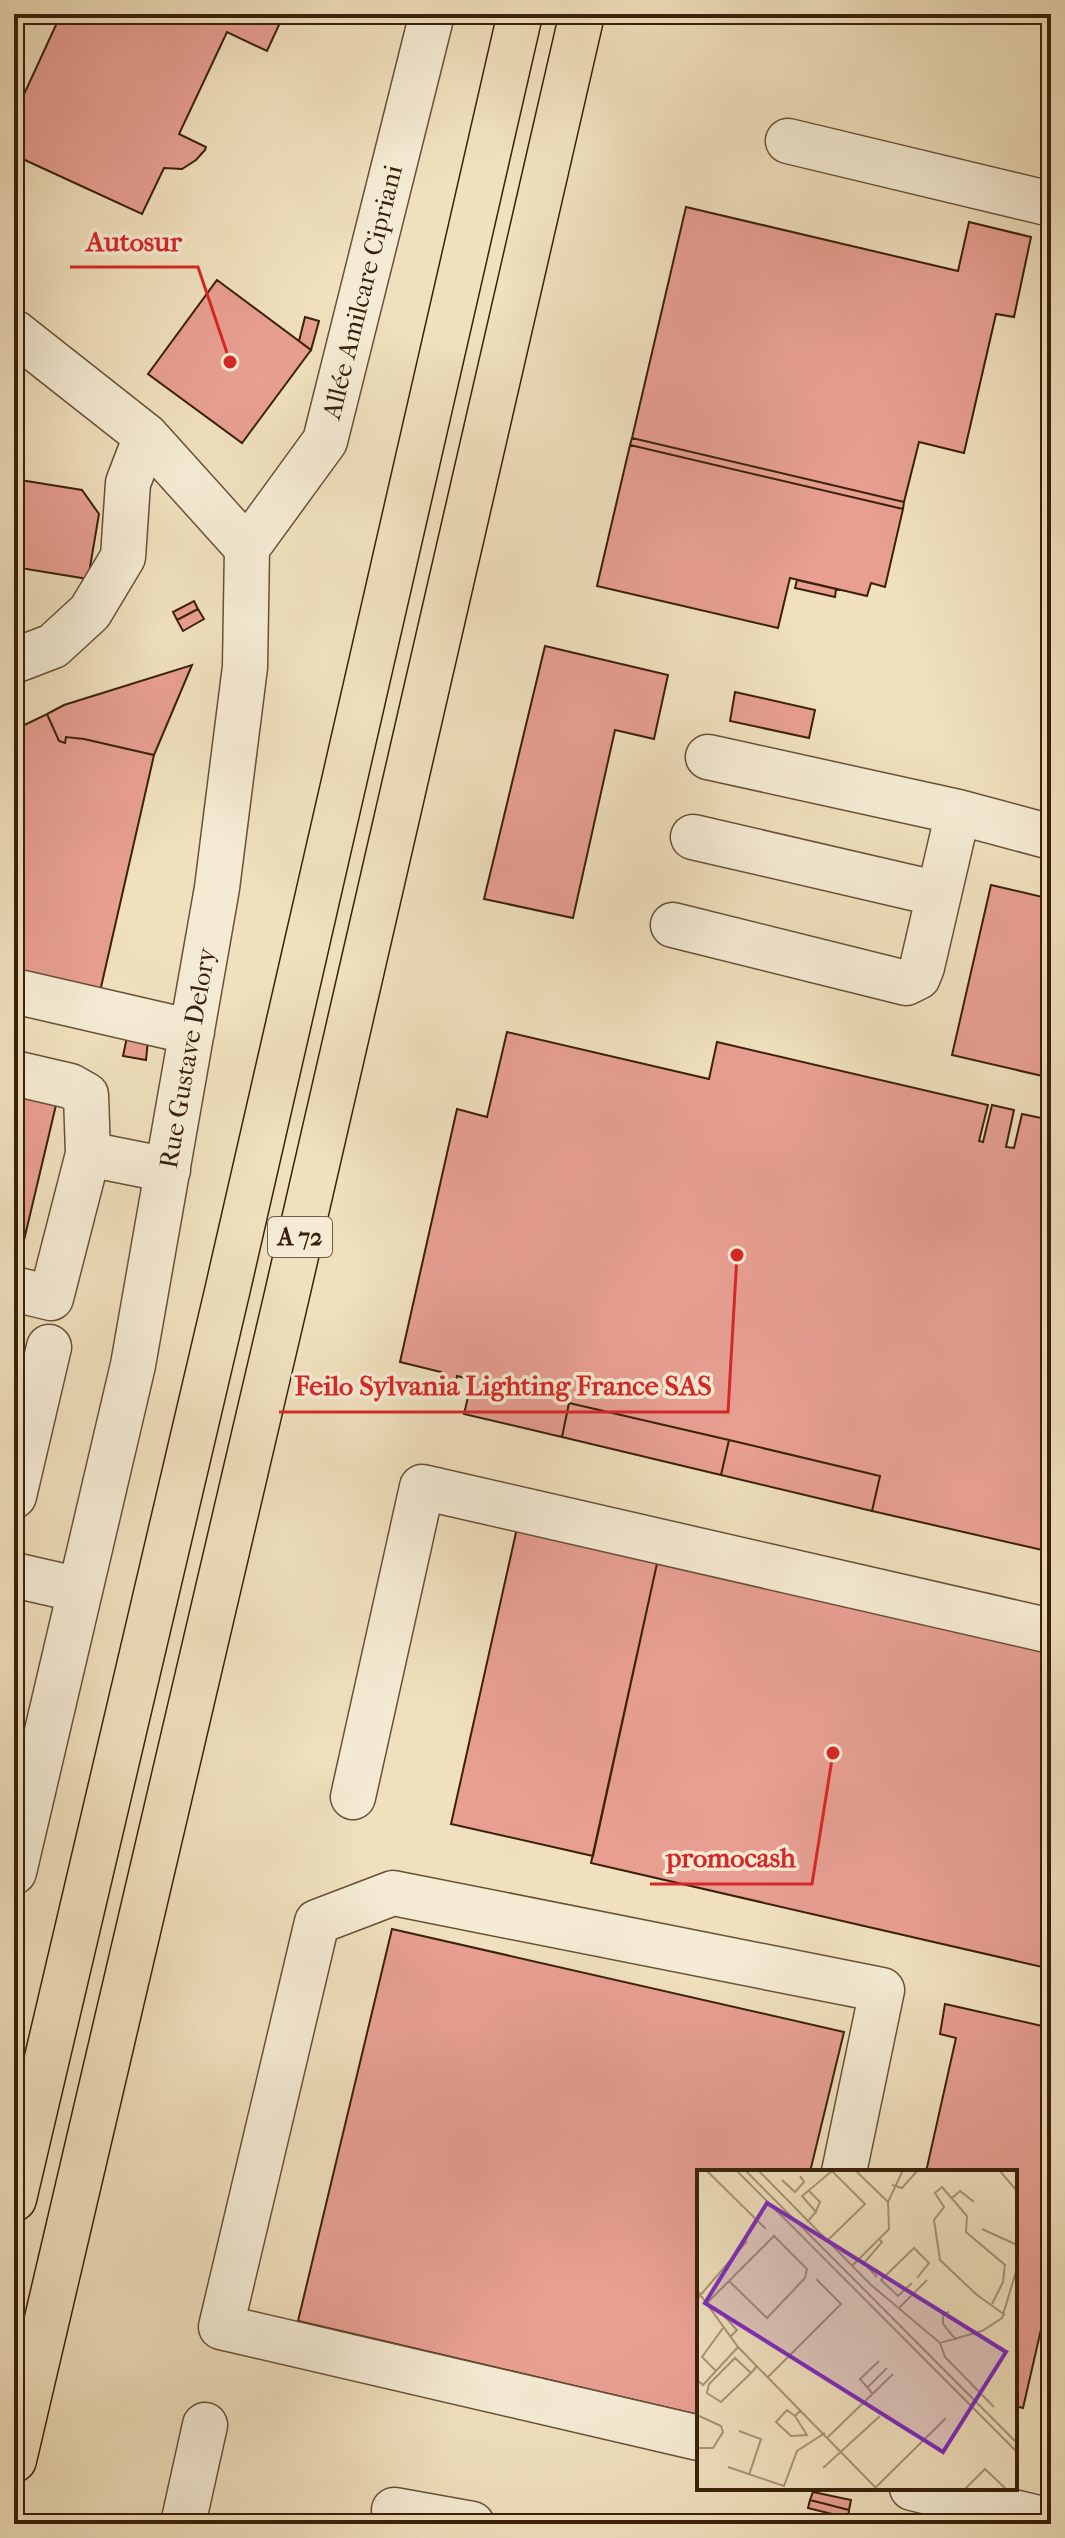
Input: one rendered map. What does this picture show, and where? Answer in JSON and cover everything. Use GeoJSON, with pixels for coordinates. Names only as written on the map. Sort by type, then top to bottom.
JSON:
{"type":"FeatureCollection","features":[{"type":"Feature","properties":{"kind":"highway","name":"A 72"},"geometry":{"type":"LineString","coordinates":[[14,2199],[227,1292],[520,14]]}},
{"type":"Feature","properties":{"kind":"highway","name":"A 72"},"geometry":{"type":"LineString","coordinates":[[14,2460],[582,14]]}},
{"type":"Feature","properties":{"kind":"street","name":"Allée Amilcare Cipriani"},"geometry":{"type":"LineString","coordinates":[[247,548],[325,441],[432,14]]}},
{"type":"Feature","properties":{"kind":"street"},"geometry":{"type":"LineString","coordinates":[[788,141],[1051,204]]}},
{"type":"Feature","properties":{"kind":"street"},"geometry":{"type":"LineString","coordinates":[[14,332],[146,436],[247,548]]}},
{"type":"Feature","properties":{"kind":"street"},"geometry":{"type":"LineString","coordinates":[[14,661],[53,646],[90,612],[123,557],[128,483],[146,436]]}},
{"type":"Feature","properties":{"kind":"street","name":"Rue Gustave Delory"},"geometry":{"type":"LineString","coordinates":[[14,1872],[133,1365],[168,1170],[217,888],[245,667],[247,548]]}},
{"type":"Feature","properties":{"kind":"street"},"geometry":{"type":"LineString","coordinates":[[708,757],[958,812],[1051,837]]}},
{"type":"Feature","properties":{"kind":"street"},"geometry":{"type":"LineString","coordinates":[[673,925],[906,983],[918,977],[922,967],[958,812]]}},
{"type":"Feature","properties":{"kind":"street"},"geometry":{"type":"LineString","coordinates":[[693,837],[939,894]]}},
{"type":"Feature","properties":{"kind":"street"},"geometry":{"type":"LineString","coordinates":[[14,991],[192,1032]]}},
{"type":"Feature","properties":{"kind":"street"},"geometry":{"type":"LineString","coordinates":[[14,1073],[70,1086],[86,1095],[88,1154],[51,1298],[14,1289]]}},
{"type":"Feature","properties":{"kind":"street"},"geometry":{"type":"LineString","coordinates":[[88,1154],[168,1170]]}},
{"type":"Feature","properties":{"kind":"street"},"geometry":{"type":"LineString","coordinates":[[14,1496],[49,1347]]}},
{"type":"Feature","properties":{"kind":"street"},"geometry":{"type":"LineString","coordinates":[[353,1797],[422,1487],[1051,1631]]}},
{"type":"Feature","properties":{"kind":"street"},"geometry":{"type":"LineString","coordinates":[[14,1575],[80,1590]]}},
{"type":"Feature","properties":{"kind":"street"},"geometry":{"type":"LineString","coordinates":[[697,2438],[221,2327],[317,1922],[393,1893],[882,1990],[844,2170]]}},
{"type":"Feature","properties":{"kind":"street"},"geometry":{"type":"LineString","coordinates":[[183,2524],[205,2425]]}},
{"type":"Feature","properties":{"kind":"street"},"geometry":{"type":"LineString","coordinates":[[920,2490],[1051,2521]]}},
{"type":"Feature","properties":{"kind":"street"},"geometry":{"type":"LineString","coordinates":[[394,2510],[472,2524]]}},
{"type":"Feature","properties":{"kind":"building"},"geometry":{"type":"Polygon","coordinates":[[[61,14],[284,14],[267,51],[227,32],[179,134],[206,147],[205,150],[182,169],[164,168],[142,214],[14,155],[14,116],[61,14]]]}},
{"type":"Feature","properties":{"kind":"building"},"geometry":{"type":"Polygon","coordinates":[[[686,207],[958,271],[969,222],[1031,237],[1014,317],[996,314],[964,453],[919,442],[904,502],[632,438],[686,207]]]}},
{"type":"Feature","properties":{"kind":"building"},"geometry":{"type":"Polygon","coordinates":[[[217,280],[311,350],[242,443],[148,374],[217,280]]]}},
{"type":"Feature","properties":{"kind":"building"},"geometry":{"type":"Polygon","coordinates":[[[305,317],[319,321],[311,350],[299,341],[305,317]]]}},
{"type":"Feature","properties":{"kind":"building"},"geometry":{"type":"Polygon","coordinates":[[[632,438],[904,502],[903,509],[630,445],[632,438]]]}},
{"type":"Feature","properties":{"kind":"building"},"geometry":{"type":"Polygon","coordinates":[[[630,445],[903,509],[885,587],[871,583],[867,596],[790,578],[778,628],[597,586],[630,445]]]}},
{"type":"Feature","properties":{"kind":"building"},"geometry":{"type":"Polygon","coordinates":[[[14,479],[82,490],[99,514],[88,579],[14,567],[14,479]]]}},
{"type":"Feature","properties":{"kind":"building"},"geometry":{"type":"Polygon","coordinates":[[[797,580],[836,589],[835,597],[795,588],[797,580]]]}},
{"type":"Feature","properties":{"kind":"building"},"geometry":{"type":"Polygon","coordinates":[[[194,601],[198,609],[177,620],[173,612],[194,601]]]}},
{"type":"Feature","properties":{"kind":"building"},"geometry":{"type":"Polygon","coordinates":[[[198,609],[204,619],[183,631],[177,620],[198,609]]]}},
{"type":"Feature","properties":{"kind":"building"},"geometry":{"type":"Polygon","coordinates":[[[545,646],[668,675],[654,739],[615,730],[573,918],[484,899],[545,646]]]}},
{"type":"Feature","properties":{"kind":"building"},"geometry":{"type":"Polygon","coordinates":[[[192,665],[154,755],[84,739],[66,737],[65,743],[59,741],[47,714],[64,705],[192,665]]]}},
{"type":"Feature","properties":{"kind":"building"},"geometry":{"type":"Polygon","coordinates":[[[735,692],[815,710],[809,738],[730,721],[735,692]]]}},
{"type":"Feature","properties":{"kind":"building"},"geometry":{"type":"Polygon","coordinates":[[[47,714],[59,741],[65,743],[66,737],[84,739],[154,755],[99,996],[14,976],[14,730],[47,714]]]}},
{"type":"Feature","properties":{"kind":"building"},"geometry":{"type":"Polygon","coordinates":[[[991,885],[1051,899],[1051,1078],[952,1055],[991,885]]]}},
{"type":"Feature","properties":{"kind":"building"},"geometry":{"type":"Polygon","coordinates":[[[507,1032],[709,1079],[717,1042],[988,1105],[979,1141],[983,1142],[992,1105],[1014,1110],[1006,1147],[1014,1148],[1022,1114],[1051,1120],[1051,1552],[872,1511],[880,1476],[729,1440],[569,1403],[562,1437],[464,1414],[472,1380],[457,1376],[455,1386],[439,1383],[441,1372],[400,1362],[457,1109],[487,1117],[507,1032]]]}},
{"type":"Feature","properties":{"kind":"building"},"geometry":{"type":"Polygon","coordinates":[[[127,1037],[148,1040],[146,1060],[123,1056],[127,1037]]]}},
{"type":"Feature","properties":{"kind":"building"},"geometry":{"type":"Polygon","coordinates":[[[14,1095],[56,1105],[16,1274],[14,1274],[14,1095]]]}},
{"type":"Feature","properties":{"kind":"building"},"geometry":{"type":"Polygon","coordinates":[[[14,1344],[25,1347],[14,1390],[14,1344]]]}},
{"type":"Feature","properties":{"kind":"building"},"geometry":{"type":"Polygon","coordinates":[[[569,1403],[729,1440],[721,1475],[562,1437],[569,1403]]]}},
{"type":"Feature","properties":{"kind":"building"},"geometry":{"type":"Polygon","coordinates":[[[729,1440],[880,1476],[872,1511],[721,1475],[729,1440]]]}},
{"type":"Feature","properties":{"kind":"building"},"geometry":{"type":"Polygon","coordinates":[[[517,1528],[658,1559],[593,1856],[451,1824],[517,1528]]]}},
{"type":"Feature","properties":{"kind":"building"},"geometry":{"type":"Polygon","coordinates":[[[658,1559],[1051,1650],[1051,1969],[591,1863],[658,1559]]]}},
{"type":"Feature","properties":{"kind":"building"},"geometry":{"type":"Polygon","coordinates":[[[392,1929],[844,2032],[810,2170],[697,2170],[697,2415],[298,2321],[392,1929]]]}},
{"type":"Feature","properties":{"kind":"building"},"geometry":{"type":"Polygon","coordinates":[[[945,2004],[1051,2028],[1051,2286],[1023,2408],[1017,2406],[1017,2170],[926,2170],[956,2038],[940,2034],[945,2004]]]}},
{"type":"Feature","properties":{"kind":"building"},"geometry":{"type":"Polygon","coordinates":[[[813,2492],[851,2500],[849,2510],[810,2500],[813,2492]]]}},
{"type":"Feature","properties":{"kind":"building"},"geometry":{"type":"Polygon","coordinates":[[[810,2500],[849,2510],[848,2518],[808,2508],[810,2500]]]}},
{"type":"Feature","properties":{"kind":"place","name":"Autosur"},"geometry":{"type":"Point","coordinates":[230,362]}},
{"type":"Feature","properties":{"kind":"place","name":"Feilo Sylvania Lighting France SAS"},"geometry":{"type":"Point","coordinates":[737,1255]}},
{"type":"Feature","properties":{"kind":"place","name":"promocash"},"geometry":{"type":"Point","coordinates":[833,1753]}}]}
